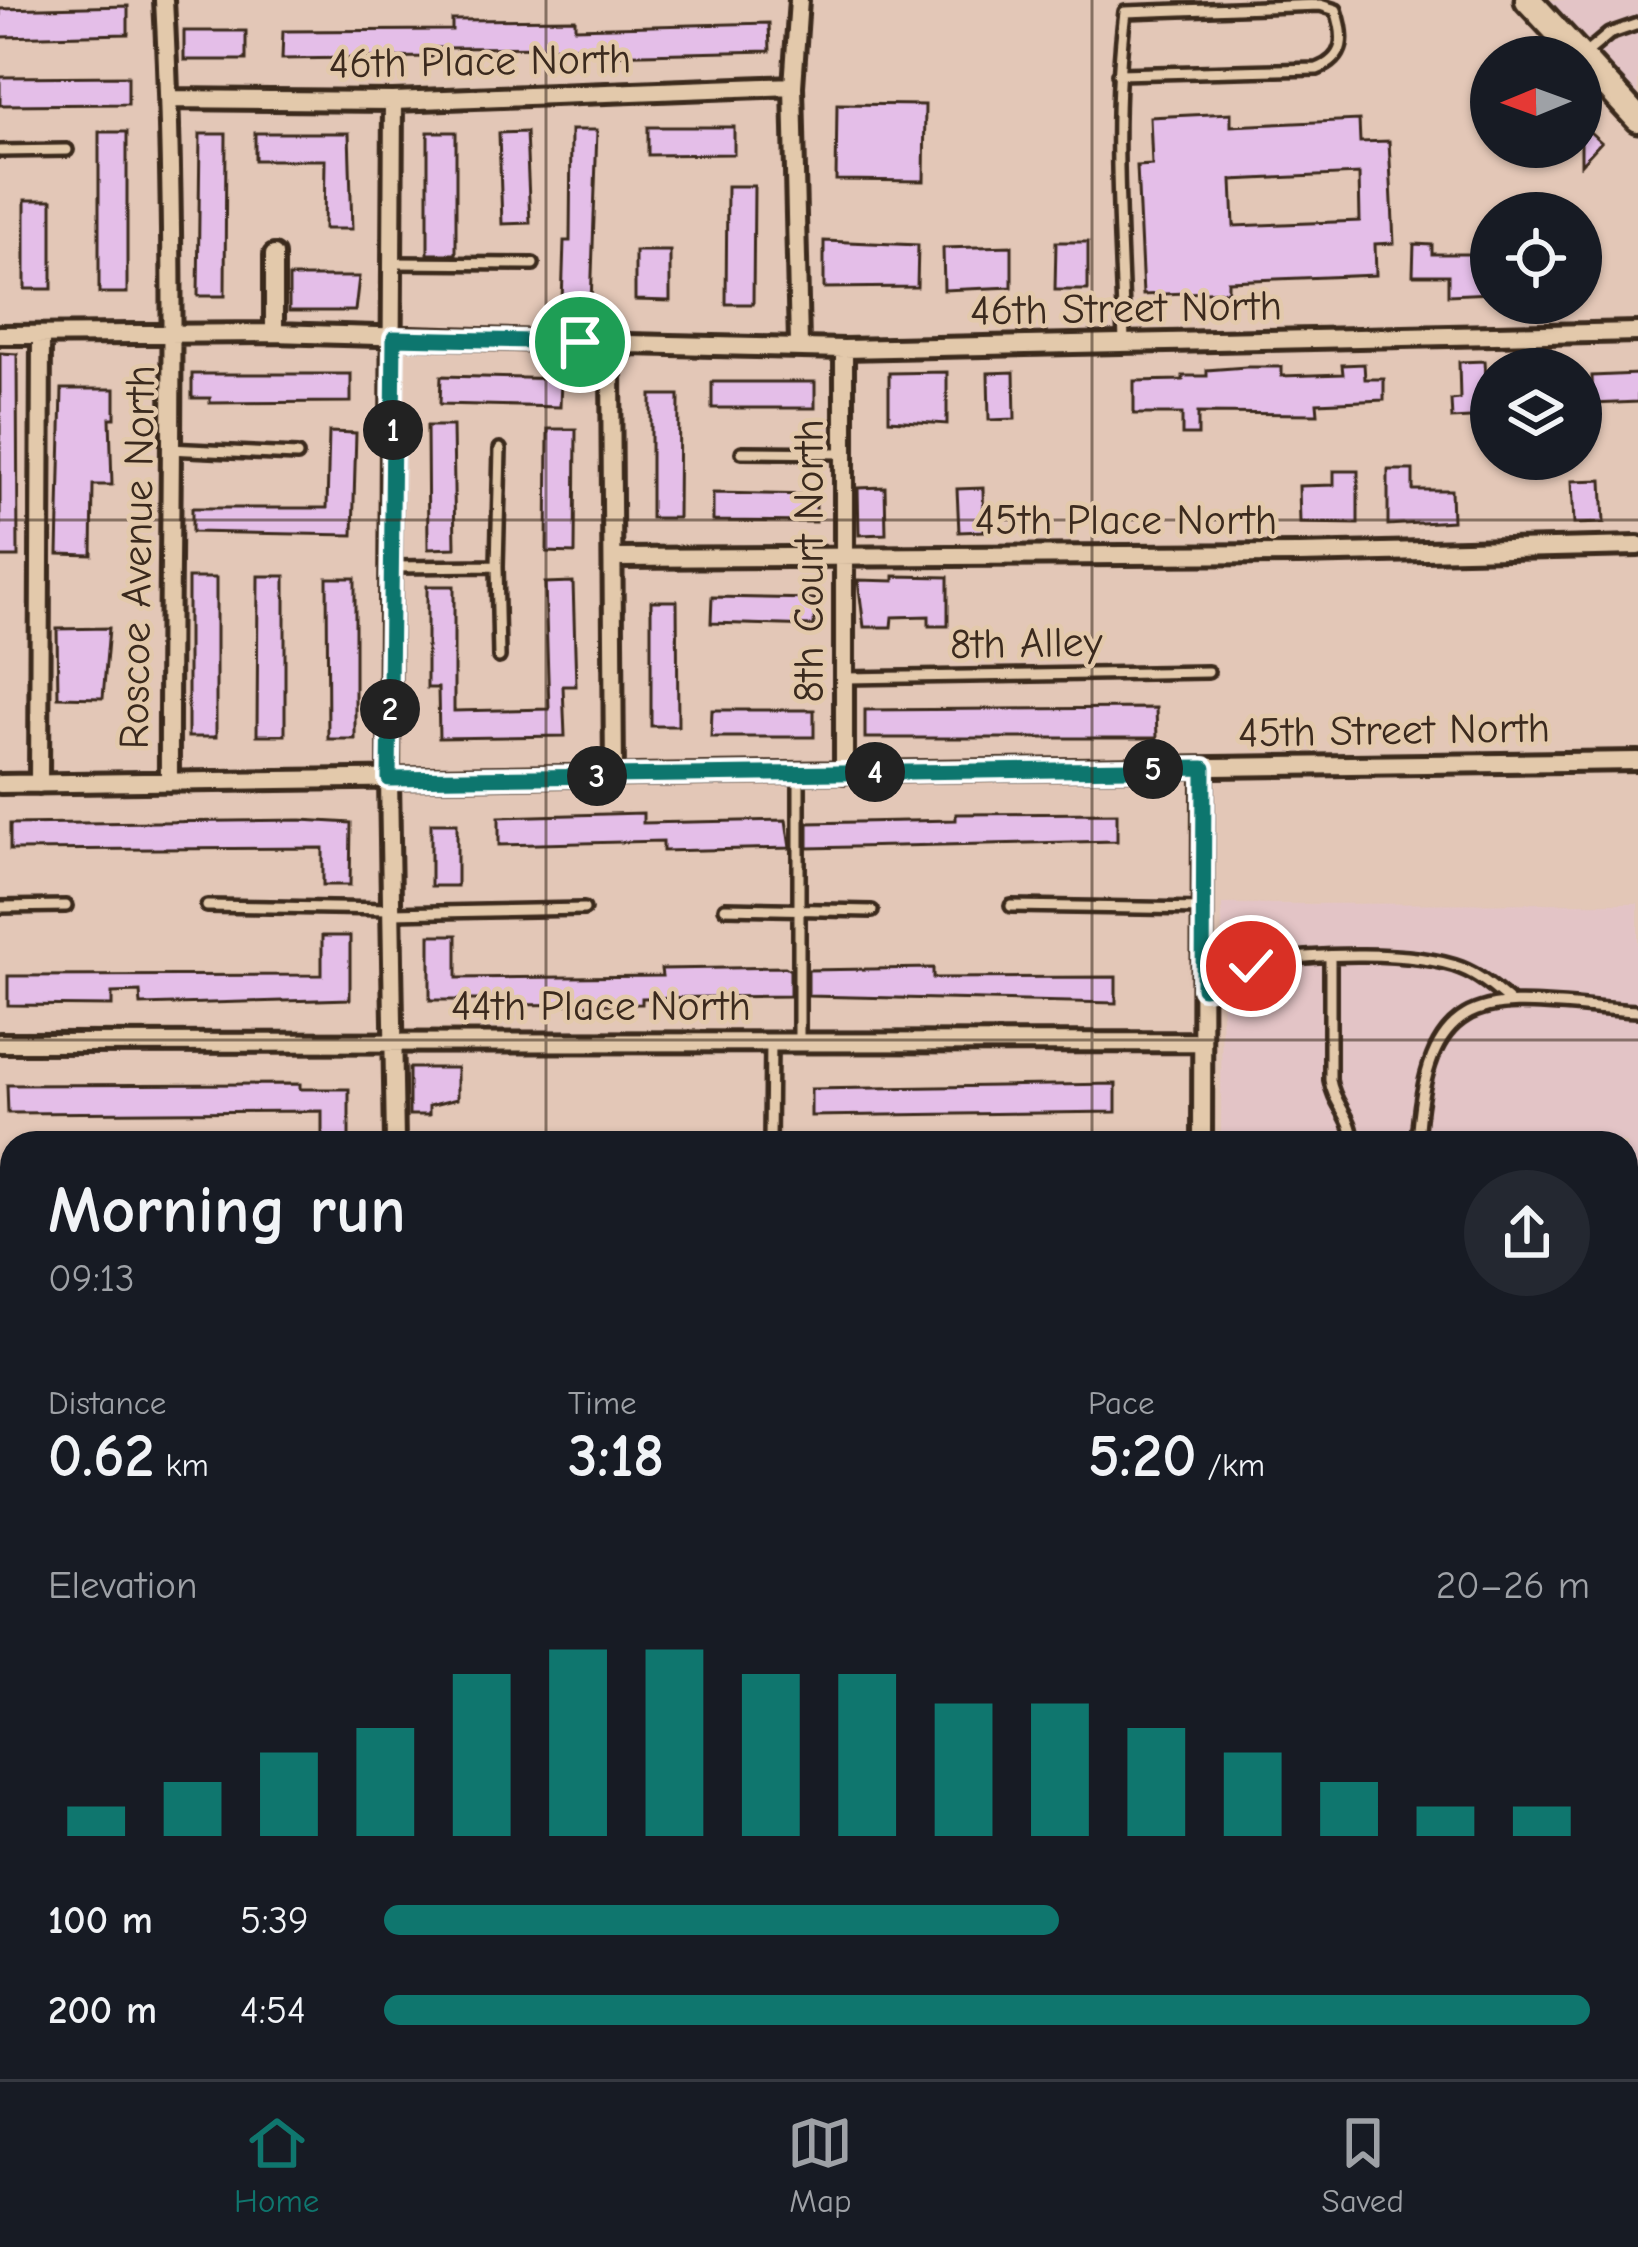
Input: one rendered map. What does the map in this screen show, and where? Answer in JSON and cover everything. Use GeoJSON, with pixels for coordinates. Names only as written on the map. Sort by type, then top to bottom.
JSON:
{"type":"FeatureCollection","features":[{"type":"Feature","properties":{"kind":"main road"},"geometry":{"type":"LineString","coordinates":[[1528,0],[1561,36]]}},
{"type":"Feature","properties":{"kind":"main road"},"geometry":{"type":"LineString","coordinates":[[1602,80],[1638,119]]}},
{"type":"Feature","properties":{"kind":"street","name":"Roscoe Avenue North"},"geometry":{"type":"LineString","coordinates":[[164,0],[175,334],[168,449],[170,782]]}},
{"type":"Feature","properties":{"kind":"street"},"geometry":{"type":"LineString","coordinates":[[799,344],[793,86],[800,0]]}},
{"type":"Feature","properties":{"kind":"street","name":"46th Place North"},"geometry":{"type":"LineString","coordinates":[[169,99],[393,101],[793,86]]}},
{"type":"Feature","properties":{"kind":"street"},"geometry":{"type":"LineString","coordinates":[[393,101],[389,779],[395,1131]]}},
{"type":"Feature","properties":{"kind":"street"},"geometry":{"type":"LineString","coordinates":[[274,254],[274,333]]}},
{"type":"Feature","properties":{"kind":"street","name":"46th Street North"},"geometry":{"type":"LineString","coordinates":[[614,557],[611,364],[628,344],[799,344],[844,349],[1638,332]]}},
{"type":"Feature","properties":{"kind":"street"},"geometry":{"type":"LineString","coordinates":[[0,335],[274,333],[580,342]]}},
{"type":"Feature","properties":{"kind":"street"},"geometry":{"type":"LineString","coordinates":[[39,784],[41,337]]}},
{"type":"Feature","properties":{"kind":"street","name":"8th Court North"},"geometry":{"type":"LineString","coordinates":[[844,349],[844,773]]}},
{"type":"Feature","properties":{"kind":"street","name":"45th Place North"},"geometry":{"type":"LineString","coordinates":[[614,557],[1638,546]]}},
{"type":"Feature","properties":{"kind":"street"},"geometry":{"type":"LineString","coordinates":[[614,557],[614,776]]}},
{"type":"Feature","properties":{"kind":"street","name":"45th Street North"},"geometry":{"type":"LineString","coordinates":[[0,784],[1638,761]]}},
{"type":"Feature","properties":{"kind":"street"},"geometry":{"type":"LineString","coordinates":[[1202,1131],[1204,768]]}},
{"type":"Feature","properties":{"kind":"street","name":"44th Place North"},"geometry":{"type":"LineString","coordinates":[[0,1043],[1202,1042]]}},
{"type":"Feature","properties":{"kind":"lane"},"geometry":{"type":"LineString","coordinates":[[1118,74],[1317,69],[1331,64],[1342,49],[1342,29],[1336,10],[1320,4],[1125,12],[1118,74],[1124,343]]}},
{"type":"Feature","properties":{"kind":"lane"},"geometry":{"type":"LineString","coordinates":[[1602,40],[1638,24]]}},
{"type":"Feature","properties":{"kind":"lane"},"geometry":{"type":"LineString","coordinates":[[0,151],[67,149]]}},
{"type":"Feature","properties":{"kind":"lane"},"geometry":{"type":"LineString","coordinates":[[394,263],[533,264]]}},
{"type":"Feature","properties":{"kind":"lane"},"geometry":{"type":"LineString","coordinates":[[500,448],[500,657]]}},
{"type":"Feature","properties":{"kind":"lane"},"geometry":{"type":"LineString","coordinates":[[168,449],[296,455]]}},
{"type":"Feature","properties":{"kind":"lane"},"geometry":{"type":"LineString","coordinates":[[742,452],[844,453]]}},
{"type":"Feature","properties":{"kind":"lane"},"geometry":{"type":"LineString","coordinates":[[392,567],[497,566]]}},
{"type":"Feature","properties":{"kind":"lane","name":"8th Alley"},"geometry":{"type":"LineString","coordinates":[[845,678],[1208,672]]}},
{"type":"Feature","properties":{"kind":"lane"},"geometry":{"type":"LineString","coordinates":[[799,773],[799,1041]]}},
{"type":"Feature","properties":{"kind":"lane"},"geometry":{"type":"LineString","coordinates":[[0,907],[66,906]]}},
{"type":"Feature","properties":{"kind":"lane"},"geometry":{"type":"LineString","coordinates":[[207,906],[584,909]]}},
{"type":"Feature","properties":{"kind":"lane"},"geometry":{"type":"LineString","coordinates":[[1011,906],[1205,909]]}},
{"type":"Feature","properties":{"kind":"lane"},"geometry":{"type":"LineString","coordinates":[[724,908],[872,911]]}},
{"type":"Feature","properties":{"kind":"lane"},"geometry":{"type":"LineString","coordinates":[[1330,956],[1330,1081],[1332,1095],[1353,1131]]}},
{"type":"Feature","properties":{"kind":"lane"},"geometry":{"type":"LineString","coordinates":[[1203,988],[1225,985],[1266,962],[1330,956],[1441,962],[1486,982],[1508,1000]]}},
{"type":"Feature","properties":{"kind":"lane"},"geometry":{"type":"LineString","coordinates":[[1419,1131],[1423,1076],[1438,1039],[1484,1004],[1508,1000],[1638,1011]]}},
{"type":"Feature","properties":{"kind":"lane"},"geometry":{"type":"LineString","coordinates":[[770,1131],[771,1041]]}},
{"type":"Feature","properties":{"kind":"shaded area"},"geometry":{"type":"Polygon","coordinates":[[[1526,0],[1638,0],[1638,133],[1602,91],[1602,36],[1556,36],[1526,0]]]}},
{"type":"Feature","properties":{"kind":"shaded area"},"geometry":{"type":"Polygon","coordinates":[[[1638,903],[1638,1131],[1221,1131],[1222,904],[1638,903]]]}},
{"type":"Feature","properties":{"kind":"building"},"geometry":{"type":"Polygon","coordinates":[[[128,6],[128,34],[0,37],[0,9],[128,6]]]}},
{"type":"Feature","properties":{"kind":"building"},"geometry":{"type":"Polygon","coordinates":[[[575,19],[575,28],[769,23],[770,51],[600,55],[599,47],[432,48],[432,57],[282,59],[283,31],[452,30],[452,20],[575,19]]]}},
{"type":"Feature","properties":{"kind":"building"},"geometry":{"type":"Polygon","coordinates":[[[184,31],[246,31],[246,60],[184,60],[184,31]]]}},
{"type":"Feature","properties":{"kind":"building"},"geometry":{"type":"Polygon","coordinates":[[[128,76],[128,104],[0,105],[0,77],[128,76]]]}},
{"type":"Feature","properties":{"kind":"building"},"geometry":{"type":"Polygon","coordinates":[[[837,104],[925,105],[924,181],[836,180],[837,104]]]}},
{"type":"Feature","properties":{"kind":"building"},"geometry":{"type":"Polygon","coordinates":[[[1231,113],[1231,126],[1359,120],[1360,142],[1389,141],[1394,243],[1375,244],[1376,275],[1228,281],[1228,291],[1143,295],[1137,166],[1152,165],[1150,117],[1231,113]],[[1359,174],[1232,180],[1234,226],[1360,221],[1359,174]]]}},
{"type":"Feature","properties":{"kind":"building"},"geometry":{"type":"Polygon","coordinates":[[[648,127],[734,127],[734,154],[648,155],[648,127]]]}},
{"type":"Feature","properties":{"kind":"building"},"geometry":{"type":"Polygon","coordinates":[[[571,130],[597,130],[591,304],[562,303],[564,241],[570,241],[571,130]]]}},
{"type":"Feature","properties":{"kind":"building"},"geometry":{"type":"Polygon","coordinates":[[[99,132],[127,132],[127,293],[99,293],[99,132]]]}},
{"type":"Feature","properties":{"kind":"building"},"geometry":{"type":"Polygon","coordinates":[[[428,132],[456,132],[456,254],[428,254],[428,132]]]}},
{"type":"Feature","properties":{"kind":"building"},"geometry":{"type":"Polygon","coordinates":[[[526,132],[530,223],[502,224],[499,133],[526,132]]]}},
{"type":"Feature","properties":{"kind":"building"},"geometry":{"type":"Polygon","coordinates":[[[255,133],[349,133],[352,229],[324,229],[325,160],[255,160],[255,133]]]}},
{"type":"Feature","properties":{"kind":"building"},"geometry":{"type":"Polygon","coordinates":[[[200,134],[226,134],[225,296],[198,296],[200,134]]]}},
{"type":"Feature","properties":{"kind":"building"},"geometry":{"type":"Polygon","coordinates":[[[727,186],[754,186],[753,304],[726,304],[727,186]]]}},
{"type":"Feature","properties":{"kind":"building"},"geometry":{"type":"Polygon","coordinates":[[[25,200],[52,200],[52,289],[25,289],[25,200]]]}},
{"type":"Feature","properties":{"kind":"building"},"geometry":{"type":"Polygon","coordinates":[[[824,241],[918,245],[917,287],[824,288],[824,241]]]}},
{"type":"Feature","properties":{"kind":"building"},"geometry":{"type":"Polygon","coordinates":[[[1056,242],[1088,242],[1088,290],[1055,290],[1056,242]]]}},
{"type":"Feature","properties":{"kind":"building"},"geometry":{"type":"Polygon","coordinates":[[[1414,244],[1432,245],[1432,254],[1470,254],[1470,294],[1448,295],[1448,275],[1413,275],[1414,244]]]}},
{"type":"Feature","properties":{"kind":"building"},"geometry":{"type":"Polygon","coordinates":[[[1012,246],[1012,287],[944,290],[943,248],[1012,246]]]}},
{"type":"Feature","properties":{"kind":"building"},"geometry":{"type":"Polygon","coordinates":[[[635,251],[670,251],[670,301],[635,300],[635,251]]]}},
{"type":"Feature","properties":{"kind":"building"},"geometry":{"type":"Polygon","coordinates":[[[289,277],[359,277],[355,311],[289,311],[289,277]]]}},
{"type":"Feature","properties":{"kind":"building"},"geometry":{"type":"Polygon","coordinates":[[[0,353],[17,354],[18,557],[0,557],[0,353]]]}},
{"type":"Feature","properties":{"kind":"building"},"geometry":{"type":"Polygon","coordinates":[[[1459,362],[1470,362],[1470,418],[1452,419],[1451,400],[1460,399],[1459,362]]]}},
{"type":"Feature","properties":{"kind":"building"},"geometry":{"type":"Polygon","coordinates":[[[1364,364],[1365,379],[1384,379],[1384,400],[1317,403],[1318,414],[1198,413],[1198,435],[1182,435],[1182,414],[1134,414],[1134,381],[1183,380],[1183,376],[1207,376],[1207,370],[1246,367],[1282,367],[1282,376],[1343,374],[1342,365],[1364,364]]]}},
{"type":"Feature","properties":{"kind":"building"},"geometry":{"type":"Polygon","coordinates":[[[947,372],[947,424],[889,420],[889,373],[947,372]]]}},
{"type":"Feature","properties":{"kind":"building"},"geometry":{"type":"Polygon","coordinates":[[[1014,372],[1015,419],[989,420],[988,373],[1014,372]]]}},
{"type":"Feature","properties":{"kind":"building"},"geometry":{"type":"Polygon","coordinates":[[[192,374],[351,374],[351,402],[210,403],[210,398],[192,398],[192,374]]]}},
{"type":"Feature","properties":{"kind":"building"},"geometry":{"type":"Polygon","coordinates":[[[1638,374],[1638,402],[1602,404],[1602,376],[1638,374]]]}},
{"type":"Feature","properties":{"kind":"building"},"geometry":{"type":"Polygon","coordinates":[[[441,376],[561,379],[560,407],[440,404],[441,376]]]}},
{"type":"Feature","properties":{"kind":"building"},"geometry":{"type":"Polygon","coordinates":[[[712,382],[815,382],[815,408],[712,408],[712,382]]]}},
{"type":"Feature","properties":{"kind":"building"},"geometry":{"type":"Polygon","coordinates":[[[62,389],[115,389],[115,418],[110,418],[112,485],[93,485],[92,555],[58,554],[62,389]]]}},
{"type":"Feature","properties":{"kind":"building"},"geometry":{"type":"Polygon","coordinates":[[[651,395],[679,395],[678,518],[651,518],[651,395]]]}},
{"type":"Feature","properties":{"kind":"building"},"geometry":{"type":"Polygon","coordinates":[[[427,426],[453,426],[455,548],[428,549],[427,426]]]}},
{"type":"Feature","properties":{"kind":"building"},"geometry":{"type":"Polygon","coordinates":[[[548,429],[576,429],[575,553],[547,552],[548,429]]]}},
{"type":"Feature","properties":{"kind":"building"},"geometry":{"type":"Polygon","coordinates":[[[329,432],[356,433],[353,535],[192,532],[192,508],[327,508],[329,432]]]}},
{"type":"Feature","properties":{"kind":"building"},"geometry":{"type":"Polygon","coordinates":[[[1388,470],[1413,470],[1413,490],[1451,490],[1452,521],[1388,525],[1388,470]]]}},
{"type":"Feature","properties":{"kind":"building"},"geometry":{"type":"Polygon","coordinates":[[[1334,471],[1358,471],[1358,524],[1300,523],[1299,486],[1334,485],[1334,471]]]}},
{"type":"Feature","properties":{"kind":"building"},"geometry":{"type":"Polygon","coordinates":[[[1602,480],[1604,523],[1574,524],[1572,481],[1602,480]]]}},
{"type":"Feature","properties":{"kind":"building"},"geometry":{"type":"Polygon","coordinates":[[[885,487],[886,534],[859,535],[858,488],[885,487]]]}},
{"type":"Feature","properties":{"kind":"building"},"geometry":{"type":"Polygon","coordinates":[[[983,488],[984,531],[959,532],[957,489],[983,488]]]}},
{"type":"Feature","properties":{"kind":"building"},"geometry":{"type":"Polygon","coordinates":[[[713,493],[816,495],[816,522],[713,521],[713,493]]]}},
{"type":"Feature","properties":{"kind":"building"},"geometry":{"type":"Polygon","coordinates":[[[258,576],[285,576],[285,735],[257,735],[258,576]]]}},
{"type":"Feature","properties":{"kind":"building"},"geometry":{"type":"Polygon","coordinates":[[[894,576],[948,577],[948,626],[929,626],[929,616],[892,617],[891,627],[864,627],[858,580],[894,581],[894,576]]]}},
{"type":"Feature","properties":{"kind":"building"},"geometry":{"type":"Polygon","coordinates":[[[188,578],[216,578],[216,737],[188,737],[188,578]]]}},
{"type":"Feature","properties":{"kind":"building"},"geometry":{"type":"Polygon","coordinates":[[[327,578],[355,578],[355,739],[328,739],[327,578]]]}},
{"type":"Feature","properties":{"kind":"building"},"geometry":{"type":"Polygon","coordinates":[[[573,582],[576,686],[563,686],[565,736],[439,738],[438,688],[427,688],[427,586],[454,586],[454,711],[549,709],[545,583],[573,582]]]}},
{"type":"Feature","properties":{"kind":"building"},"geometry":{"type":"Polygon","coordinates":[[[712,597],[815,599],[814,626],[711,623],[712,597]]]}},
{"type":"Feature","properties":{"kind":"building"},"geometry":{"type":"Polygon","coordinates":[[[651,601],[677,601],[678,726],[651,726],[651,601]]]}},
{"type":"Feature","properties":{"kind":"building"},"geometry":{"type":"Polygon","coordinates":[[[109,628],[103,698],[58,697],[57,629],[109,628]]]}},
{"type":"Feature","properties":{"kind":"building"},"geometry":{"type":"Polygon","coordinates":[[[1156,708],[1157,738],[865,738],[865,710],[1156,708]]]}},
{"type":"Feature","properties":{"kind":"building"},"geometry":{"type":"Polygon","coordinates":[[[712,710],[814,710],[814,737],[711,737],[712,710]]]}},
{"type":"Feature","properties":{"kind":"building"},"geometry":{"type":"Polygon","coordinates":[[[643,813],[643,823],[786,820],[790,848],[663,851],[663,841],[499,845],[499,817],[643,813]]]}},
{"type":"Feature","properties":{"kind":"building"},"geometry":{"type":"Polygon","coordinates":[[[1117,813],[1117,841],[808,848],[808,823],[956,820],[956,814],[1117,813]]]}},
{"type":"Feature","properties":{"kind":"building"},"geometry":{"type":"Polygon","coordinates":[[[351,823],[350,885],[323,885],[323,848],[10,850],[10,824],[351,823]]]}},
{"type":"Feature","properties":{"kind":"building"},"geometry":{"type":"Polygon","coordinates":[[[431,823],[457,823],[457,886],[431,886],[431,823]]]}},
{"type":"Feature","properties":{"kind":"building"},"geometry":{"type":"Polygon","coordinates":[[[430,935],[457,935],[457,978],[662,976],[661,969],[785,967],[790,970],[790,996],[642,998],[642,1004],[479,1005],[479,1000],[430,1000],[430,935]]]}},
{"type":"Feature","properties":{"kind":"building"},"geometry":{"type":"Polygon","coordinates":[[[322,936],[350,936],[350,999],[141,1005],[140,992],[112,993],[112,1006],[8,1005],[8,976],[322,975],[322,936]]]}},
{"type":"Feature","properties":{"kind":"building"},"geometry":{"type":"Polygon","coordinates":[[[933,968],[933,978],[1116,977],[1116,1003],[808,996],[808,970],[933,968]]]}},
{"type":"Feature","properties":{"kind":"building"},"geometry":{"type":"Polygon","coordinates":[[[409,1068],[457,1068],[457,1099],[429,1106],[429,1115],[409,1115],[409,1068]]]}},
{"type":"Feature","properties":{"kind":"building"},"geometry":{"type":"Polygon","coordinates":[[[300,1084],[300,1089],[349,1089],[349,1131],[322,1131],[322,1111],[8,1113],[7,1085],[300,1084]]]}},
{"type":"Feature","properties":{"kind":"building"},"geometry":{"type":"Polygon","coordinates":[[[1116,1084],[1116,1112],[811,1116],[811,1089],[1116,1084]]]}},
{"type":"Feature","properties":{"kind":"route"},"geometry":{"type":"LineString","coordinates":[[580,342],[394,338],[389,779],[1204,768],[1203,988],[1225,985],[1251,966]]}}]}
